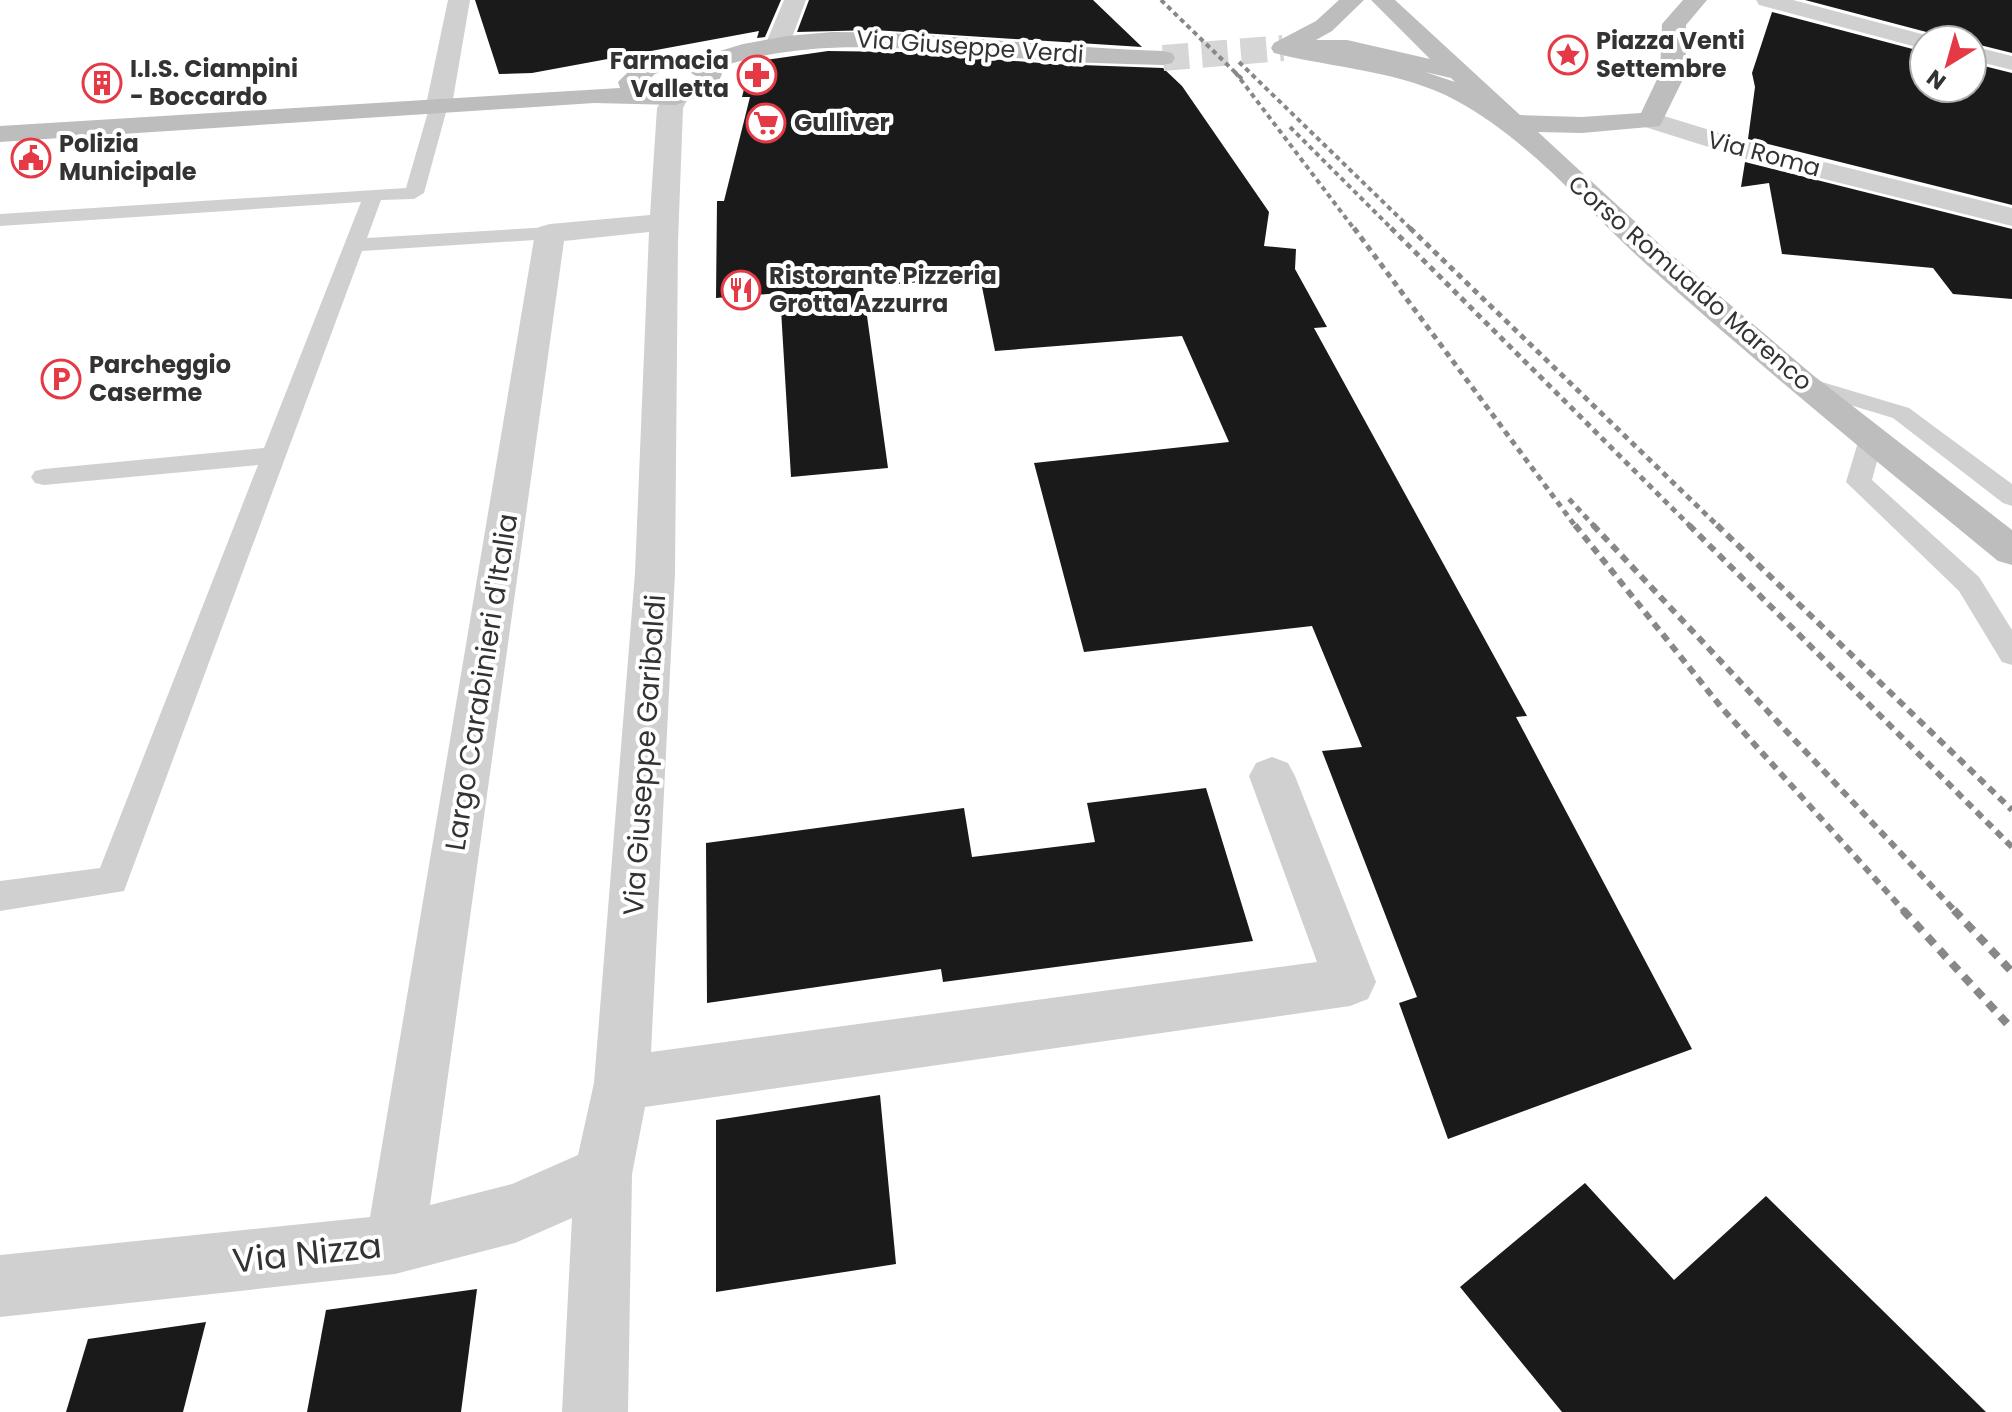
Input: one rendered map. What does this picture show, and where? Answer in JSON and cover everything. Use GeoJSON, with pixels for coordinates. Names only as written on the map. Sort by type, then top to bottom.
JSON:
{"type":"FeatureCollection","features":[{"type":"Feature","properties":{"kind":"street"},"geometry":{"type":"LineString","coordinates":[[439,105],[459,0]]}},
{"type":"Feature","properties":{"kind":"street"},"geometry":{"type":"LineString","coordinates":[[780,37],[795,0]]}},
{"type":"Feature","properties":{"kind":"street"},"geometry":{"type":"LineString","coordinates":[[1283,48],[1324,26],[1353,0]]}},
{"type":"Feature","properties":{"kind":"street","name":"Corso Romualdo Marenco"},"geometry":{"type":"LineString","coordinates":[[1382,0],[1656,257],[1802,383],[2012,551]]}},
{"type":"Feature","properties":{"kind":"street"},"geometry":{"type":"LineString","coordinates":[[1651,120],[1673,73],[1674,24],[1696,0]]}},
{"type":"Feature","properties":{"kind":"street"},"geometry":{"type":"LineString","coordinates":[[1767,0],[1908,38]]}},
{"type":"Feature","properties":{"kind":"street","name":"Via Giuseppe Verdi"},"geometry":{"type":"LineString","coordinates":[[0,134],[512,100],[662,83],[735,51],[780,37],[869,38],[1060,54],[1163,58]]}},
{"type":"Feature","properties":{"kind":"street"},"geometry":{"type":"LineString","coordinates":[[1283,48],[1347,47],[1443,67],[1462,74]]}},
{"type":"Feature","properties":{"kind":"street"},"geometry":{"type":"LineString","coordinates":[[1283,48],[1347,60],[1462,93],[1512,123]]}},
{"type":"Feature","properties":{"kind":"street"},"geometry":{"type":"LineString","coordinates":[[1988,57],[2012,63]]}},
{"type":"Feature","properties":{"kind":"street","name":"Via Giuseppe Garibaldi"},"geometry":{"type":"LineString","coordinates":[[595,1412],[603,1174],[622,1083],[655,573],[670,108],[662,83]]}},
{"type":"Feature","properties":{"kind":"street","name":"Via Roma"},"geometry":{"type":"LineString","coordinates":[[1512,123],[1582,125],[1651,120],[1766,156],[2012,217]]}},
{"type":"Feature","properties":{"kind":"street"},"geometry":{"type":"LineString","coordinates":[[550,233],[664,222]]}},
{"type":"Feature","properties":{"kind":"street","name":"Largo Carabinieri d'Italia"},"geometry":{"type":"LineString","coordinates":[[395,1244],[550,233]]}},
{"type":"Feature","properties":{"kind":"street"},"geometry":{"type":"LineString","coordinates":[[622,1083],[1350,982],[1272,776]]}},
{"type":"Feature","properties":{"kind":"street","name":"Via Nizza"},"geometry":{"type":"LineString","coordinates":[[0,1286],[395,1244],[515,1213],[603,1174]]}},
{"type":"Feature","properties":{"kind":"lane"},"geometry":{"type":"LineString","coordinates":[[0,220],[414,193],[439,105]]}},
{"type":"Feature","properties":{"kind":"lane"},"geometry":{"type":"LineString","coordinates":[[0,896],[112,881],[373,195]]}},
{"type":"Feature","properties":{"kind":"lane"},"geometry":{"type":"LineString","coordinates":[[354,245],[550,233]]}},
{"type":"Feature","properties":{"kind":"lane"},"geometry":{"type":"LineString","coordinates":[[1802,383],[1901,413],[2012,497]]}},
{"type":"Feature","properties":{"kind":"lane"},"geometry":{"type":"LineString","coordinates":[[1871,439],[1859,482],[1969,584],[2012,654]]}},
{"type":"Feature","properties":{"kind":"lane"},"geometry":{"type":"LineString","coordinates":[[44,477],[276,455]]}},
{"type":"Feature","properties":{"kind":"building"},"geometry":{"type":"Polygon","coordinates":[[[475,0],[781,0],[765,37],[757,38],[759,31],[532,73],[499,74],[475,0]]]}},
{"type":"Feature","properties":{"kind":"building"},"geometry":{"type":"Polygon","coordinates":[[[809,0],[1093,0],[1142,47],[874,30],[797,32],[809,0]]]}},
{"type":"Feature","properties":{"kind":"building"},"geometry":{"type":"Polygon","coordinates":[[[1805,0],[2012,0],[2012,53],[1988,47],[1988,24],[1908,24],[1908,27],[1805,0]]]}},
{"type":"Feature","properties":{"kind":"building"},"geometry":{"type":"Polygon","coordinates":[[[1772,12],[1908,48],[1908,104],[1988,104],[1988,67],[2012,73],[2012,205],[1748,139],[1755,87],[1752,73],[1772,12]]]}},
{"type":"Feature","properties":{"kind":"building"},"geometry":{"type":"Polygon","coordinates":[[[828,51],[902,52],[1053,64],[1163,68],[1182,86],[1269,212],[1264,246],[1296,249],[1295,269],[1327,327],[1314,328],[1527,716],[1516,717],[1692,1049],[1448,1139],[1399,1003],[1417,997],[1322,751],[1362,747],[1312,626],[1084,652],[1034,463],[1229,442],[1182,336],[995,351],[980,277],[863,287],[888,468],[791,477],[780,293],[716,298],[717,201],[724,201],[750,97],[742,97],[751,62],[828,51]]]}},
{"type":"Feature","properties":{"kind":"building"},"geometry":{"type":"Polygon","coordinates":[[[1745,162],[2012,229],[2012,299],[1953,294],[1933,268],[1782,254],[1769,183],[1741,187],[1745,162]]]}},
{"type":"Feature","properties":{"kind":"building"},"geometry":{"type":"Polygon","coordinates":[[[1206,788],[1253,941],[943,982],[941,969],[707,1003],[706,843],[964,808],[972,857],[1095,842],[1087,803],[1206,788]]]}},
{"type":"Feature","properties":{"kind":"building"},"geometry":{"type":"Polygon","coordinates":[[[880,1095],[896,1264],[716,1292],[716,1120],[880,1095]]]}},
{"type":"Feature","properties":{"kind":"building"},"geometry":{"type":"Polygon","coordinates":[[[1585,1183],[1674,1280],[1766,1196],[1986,1412],[1562,1412],[1460,1287],[1585,1183]]]}},
{"type":"Feature","properties":{"kind":"building"},"geometry":{"type":"Polygon","coordinates":[[[477,1289],[461,1412],[307,1412],[326,1310],[477,1289]]]}},
{"type":"Feature","properties":{"kind":"building"},"geometry":{"type":"Polygon","coordinates":[[[206,1322],[183,1412],[66,1412],[88,1339],[206,1322]]]}},
{"type":"Feature","properties":{"kind":"tunnel"},"geometry":{"type":"LineString","coordinates":[[1163,58],[1283,48]]}},
{"type":"Feature","properties":{"kind":"railway"},"geometry":{"type":"LineString","coordinates":[[1161,0],[1236,73]]}},
{"type":"Feature","properties":{"kind":"railway"},"geometry":{"type":"LineString","coordinates":[[1239,62],[1412,230]]}},
{"type":"Feature","properties":{"kind":"railway"},"geometry":{"type":"LineString","coordinates":[[1236,73],[1242,79]]}},
{"type":"Feature","properties":{"kind":"railway"},"geometry":{"type":"LineString","coordinates":[[1236,73],[1355,230]]}},
{"type":"Feature","properties":{"kind":"railway"},"geometry":{"type":"LineString","coordinates":[[1290,127],[1391,228]]}},
{"type":"Feature","properties":{"kind":"railway"},"geometry":{"type":"LineString","coordinates":[[1354,228],[1576,527]]}},
{"type":"Feature","properties":{"kind":"railway"},"geometry":{"type":"LineString","coordinates":[[1391,228],[1691,527]]}},
{"type":"Feature","properties":{"kind":"railway"},"geometry":{"type":"LineString","coordinates":[[1410,228],[1719,527]]}},
{"type":"Feature","properties":{"kind":"railway"},"geometry":{"type":"LineString","coordinates":[[1569,499],[1595,527]]}},
{"type":"Feature","properties":{"kind":"railway"},"geometry":{"type":"LineString","coordinates":[[1575,525],[1721,707],[1905,912]]}},
{"type":"Feature","properties":{"kind":"railway"},"geometry":{"type":"LineString","coordinates":[[1593,525],[1956,912]]}},
{"type":"Feature","properties":{"kind":"railway"},"geometry":{"type":"LineString","coordinates":[[1689,525],[2012,847]]}},
{"type":"Feature","properties":{"kind":"railway"},"geometry":{"type":"LineString","coordinates":[[1717,525],[2012,810]]}},
{"type":"Feature","properties":{"kind":"railway"},"geometry":{"type":"LineString","coordinates":[[1903,910],[2012,1029]]}},
{"type":"Feature","properties":{"kind":"railway"},"geometry":{"type":"LineString","coordinates":[[1954,910],[2012,972]]}},
{"type":"Feature","properties":{"kind":"place","name":"Piazza Venti Settembre"},"geometry":{"type":"Point","coordinates":[1568,55]}},
{"type":"Feature","properties":{"kind":"place","name":"Farmacia Valletta"},"geometry":{"type":"Point","coordinates":[757,75]}},
{"type":"Feature","properties":{"kind":"place","name":"I.I.S. Ciampini - Boccardo"},"geometry":{"type":"Point","coordinates":[102,83]}},
{"type":"Feature","properties":{"kind":"place","name":"Gulliver"},"geometry":{"type":"Point","coordinates":[766,123]}},
{"type":"Feature","properties":{"kind":"place","name":"Polizia Municipale"},"geometry":{"type":"Point","coordinates":[31,158]}},
{"type":"Feature","properties":{"kind":"place","name":"Ristorante Pizzeria Grotta Azzurra"},"geometry":{"type":"Point","coordinates":[741,290]}},
{"type":"Feature","properties":{"kind":"place","name":"Parcheggio Caserme"},"geometry":{"type":"Point","coordinates":[61,379]}}]}
